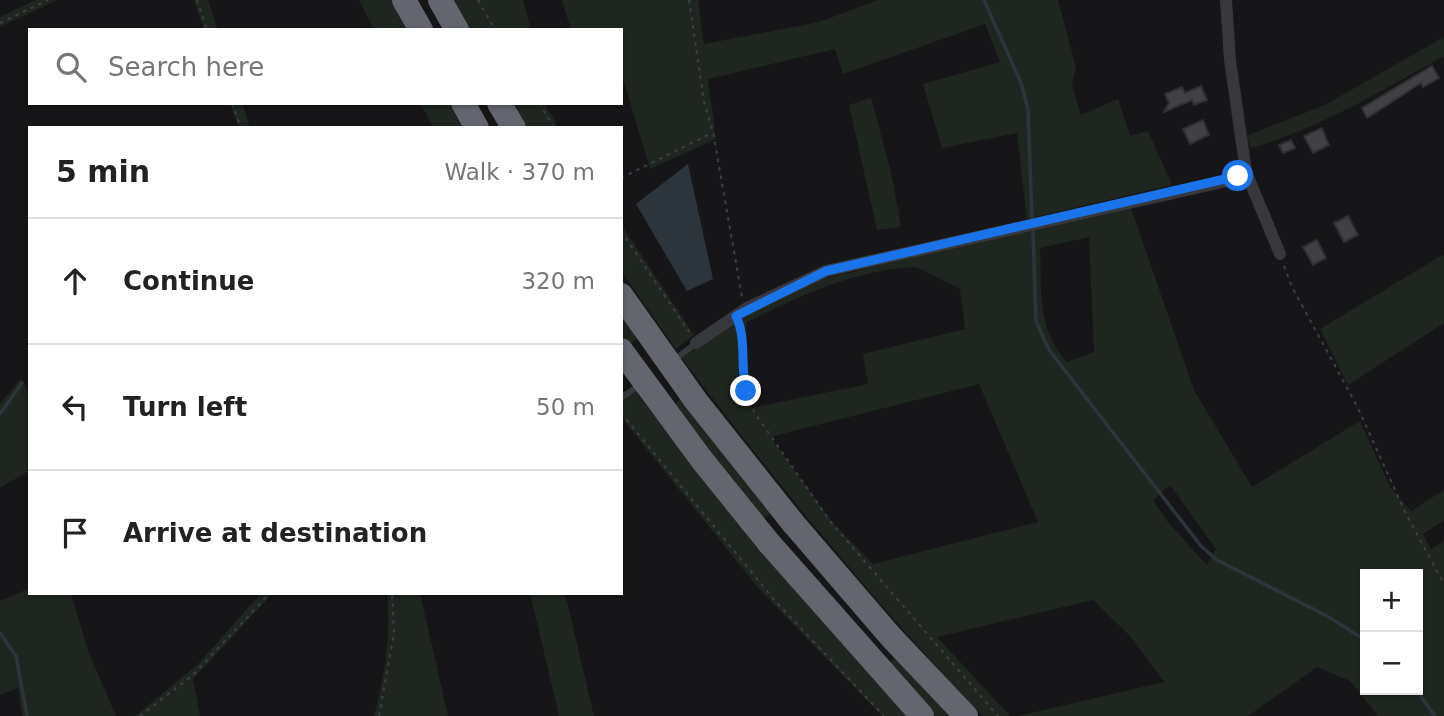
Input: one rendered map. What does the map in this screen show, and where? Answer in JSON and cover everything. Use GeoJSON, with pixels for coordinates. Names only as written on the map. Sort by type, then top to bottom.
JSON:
{"type":"FeatureCollection","features":[{"type":"Feature","properties":{"kind":"highway"},"geometry":{"type":"LineString","coordinates":[[404,0],[420,28]]}},
{"type":"Feature","properties":{"kind":"highway"},"geometry":{"type":"LineString","coordinates":[[440,0],[456,28]]}},
{"type":"Feature","properties":{"kind":"highway"},"geometry":{"type":"LineString","coordinates":[[464,105],[476,126]]}},
{"type":"Feature","properties":{"kind":"highway"},"geometry":{"type":"LineString","coordinates":[[500,105],[513,126]]}},
{"type":"Feature","properties":{"kind":"highway"},"geometry":{"type":"LineString","coordinates":[[623,298],[704,411],[793,523],[891,637],[966,716]]}},
{"type":"Feature","properties":{"kind":"highway"},"geometry":{"type":"LineString","coordinates":[[623,353],[702,460],[769,543],[922,716]]}},
{"type":"Feature","properties":{"kind":"street"},"geometry":{"type":"LineString","coordinates":[[1226,0],[1230,60],[1246,172],[1280,254]]}},
{"type":"Feature","properties":{"kind":"street"},"geometry":{"type":"LineString","coordinates":[[696,343],[741,312],[826,271],[1227,181],[1246,172]]}},
{"type":"Feature","properties":{"kind":"lane"},"geometry":{"type":"LineString","coordinates":[[664,367],[696,343]]}},
{"type":"Feature","properties":{"kind":"lane"},"geometry":{"type":"LineString","coordinates":[[623,396],[653,374]]}},
{"type":"Feature","properties":{"kind":"path"},"geometry":{"type":"LineString","coordinates":[[0,23],[48,0]]}},
{"type":"Feature","properties":{"kind":"path"},"geometry":{"type":"LineString","coordinates":[[197,0],[206,28]]}},
{"type":"Feature","properties":{"kind":"path"},"geometry":{"type":"LineString","coordinates":[[478,0],[494,28]]}},
{"type":"Feature","properties":{"kind":"path"},"geometry":{"type":"LineString","coordinates":[[690,0],[704,102],[713,132],[737,278],[741,312],[741,361],[746,391],[761,423],[830,521],[998,716]]}},
{"type":"Feature","properties":{"kind":"path"},"geometry":{"type":"LineString","coordinates":[[233,105],[240,126]]}},
{"type":"Feature","properties":{"kind":"path"},"geometry":{"type":"LineString","coordinates":[[540,105],[553,126]]}},
{"type":"Feature","properties":{"kind":"path"},"geometry":{"type":"LineString","coordinates":[[623,177],[713,132]]}},
{"type":"Feature","properties":{"kind":"path"},"geometry":{"type":"LineString","coordinates":[[623,234],[696,343]]}},
{"type":"Feature","properties":{"kind":"path"},"geometry":{"type":"LineString","coordinates":[[1280,254],[1292,287],[1358,408],[1405,512],[1444,584]]}},
{"type":"Feature","properties":{"kind":"path"},"geometry":{"type":"LineString","coordinates":[[623,415],[776,602],[884,716]]}},
{"type":"Feature","properties":{"kind":"path"},"geometry":{"type":"LineString","coordinates":[[140,716],[194,675],[268,595]]}},
{"type":"Feature","properties":{"kind":"path"},"geometry":{"type":"LineString","coordinates":[[379,716],[394,633],[392,595]]}},
{"type":"Feature","properties":{"kind":"shaded area"},"geometry":{"type":"Polygon","coordinates":[[[35,0],[57,0],[0,27],[0,17],[35,0]]]}},
{"type":"Feature","properties":{"kind":"shaded area"},"geometry":{"type":"Polygon","coordinates":[[[194,0],[208,0],[217,28],[203,28],[194,0]]]}},
{"type":"Feature","properties":{"kind":"shaded area"},"geometry":{"type":"Polygon","coordinates":[[[359,0],[391,0],[405,28],[373,28],[359,0]]]}},
{"type":"Feature","properties":{"kind":"shaded area"},"geometry":{"type":"Polygon","coordinates":[[[454,0],[523,0],[530,28],[470,28],[454,0]]]}},
{"type":"Feature","properties":{"kind":"shaded area"},"geometry":{"type":"Polygon","coordinates":[[[562,0],[698,0],[704,44],[819,22],[878,0],[1058,0],[1076,67],[1072,85],[1081,115],[1118,99],[1130,136],[1148,131],[1172,185],[1027,219],[1017,133],[942,148],[923,84],[1000,62],[985,24],[843,74],[835,49],[708,79],[716,139],[650,169],[623,79],[623,28],[570,28],[562,0]]]}},
{"type":"Feature","properties":{"kind":"shaded area"},"geometry":{"type":"Polygon","coordinates":[[[1444,37],[1444,56],[1326,119],[1251,148],[1246,136],[1325,105],[1444,37]]]}},
{"type":"Feature","properties":{"kind":"shaded area"},"geometry":{"type":"Polygon","coordinates":[[[871,98],[891,172],[901,227],[877,230],[849,105],[871,98]]]}},
{"type":"Feature","properties":{"kind":"shaded area"},"geometry":{"type":"Polygon","coordinates":[[[231,105],[243,105],[249,126],[238,126],[231,105]]]}},
{"type":"Feature","properties":{"kind":"shaded area"},"geometry":{"type":"Polygon","coordinates":[[[421,105],[450,105],[462,126],[433,126],[421,105]]]}},
{"type":"Feature","properties":{"kind":"shaded area"},"geometry":{"type":"Polygon","coordinates":[[[514,105],[545,105],[558,126],[527,126],[514,105]]]}},
{"type":"Feature","properties":{"kind":"shaded area"},"geometry":{"type":"Polygon","coordinates":[[[688,164],[713,279],[687,291],[636,204],[688,164]]]}},
{"type":"Feature","properties":{"kind":"shaded area"},"geometry":{"type":"Polygon","coordinates":[[[1131,208],[1194,390],[1252,487],[1360,421],[1391,489],[1411,511],[1444,490],[1444,520],[1423,534],[1431,549],[1444,541],[1444,716],[1378,716],[1361,695],[1423,695],[1423,569],[1360,569],[1360,694],[1350,681],[1317,667],[1248,716],[1018,716],[1164,682],[1129,635],[1093,600],[937,637],[1010,716],[983,716],[827,541],[681,357],[749,311],[819,280],[1085,216],[1131,208]],[[1089,237],[1040,248],[1041,294],[1045,322],[1057,349],[1067,362],[1094,352],[1089,237]],[[916,267],[871,273],[850,279],[788,302],[747,322],[738,374],[751,408],[868,384],[863,354],[965,329],[960,289],[916,267]],[[979,384],[770,437],[833,523],[873,564],[1038,522],[979,384]],[[1170,485],[1153,500],[1167,521],[1207,565],[1216,549],[1170,485]]]}},
{"type":"Feature","properties":{"kind":"shaded area"},"geometry":{"type":"Polygon","coordinates":[[[623,227],[694,335],[676,349],[623,274],[623,227]]]}},
{"type":"Feature","properties":{"kind":"shaded area"},"geometry":{"type":"Polygon","coordinates":[[[1444,254],[1444,323],[1348,385],[1320,329],[1444,254]]]}},
{"type":"Feature","properties":{"kind":"shaded area"},"geometry":{"type":"Polygon","coordinates":[[[623,309],[641,335],[628,346],[623,339],[623,309]]]}},
{"type":"Feature","properties":{"kind":"shaded area"},"geometry":{"type":"Polygon","coordinates":[[[21,379],[28,391],[28,471],[0,488],[0,403],[21,379]]]}},
{"type":"Feature","properties":{"kind":"shaded area"},"geometry":{"type":"Polygon","coordinates":[[[635,391],[767,556],[906,716],[882,716],[759,589],[623,419],[623,399],[635,391]]]}},
{"type":"Feature","properties":{"kind":"shaded area"},"geometry":{"type":"Polygon","coordinates":[[[684,397],[773,511],[760,521],[671,406],[684,397]]]}},
{"type":"Feature","properties":{"kind":"shaded area"},"geometry":{"type":"Polygon","coordinates":[[[28,589],[28,595],[72,595],[88,651],[116,716],[22,716],[18,688],[0,695],[0,601],[28,589]]]}},
{"type":"Feature","properties":{"kind":"shaded area"},"geometry":{"type":"Polygon","coordinates":[[[259,595],[271,595],[193,679],[200,716],[135,716],[198,664],[259,595]]]}},
{"type":"Feature","properties":{"kind":"shaded area"},"geometry":{"type":"Polygon","coordinates":[[[387,595],[420,595],[448,716],[374,716],[386,655],[387,595]]]}},
{"type":"Feature","properties":{"kind":"shaded area"},"geometry":{"type":"Polygon","coordinates":[[[530,595],[565,595],[594,716],[559,716],[530,595]]]}},
{"type":"Feature","properties":{"kind":"shaded area"},"geometry":{"type":"Polygon","coordinates":[[[898,655],[956,716],[933,716],[886,665],[898,655]]]}},
{"type":"Feature","properties":{"kind":"building"},"geometry":{"type":"Polygon","coordinates":[[[1432,66],[1439,78],[1423,87],[1421,83],[1367,118],[1362,108],[1432,66]]]}},
{"type":"Feature","properties":{"kind":"building"},"geometry":{"type":"Polygon","coordinates":[[[1201,86],[1207,100],[1194,105],[1192,100],[1164,112],[1169,103],[1165,94],[1182,87],[1185,93],[1201,86]]]}},
{"type":"Feature","properties":{"kind":"building"},"geometry":{"type":"Polygon","coordinates":[[[1203,120],[1209,135],[1190,144],[1183,129],[1203,120]]]}},
{"type":"Feature","properties":{"kind":"building"},"geometry":{"type":"Polygon","coordinates":[[[1322,128],[1329,145],[1313,153],[1304,136],[1322,128]]]}},
{"type":"Feature","properties":{"kind":"building"},"geometry":{"type":"Polygon","coordinates":[[[1291,140],[1295,148],[1283,153],[1279,145],[1291,140]]]}},
{"type":"Feature","properties":{"kind":"building"},"geometry":{"type":"Polygon","coordinates":[[[1348,216],[1358,235],[1344,242],[1334,223],[1348,216]]]}},
{"type":"Feature","properties":{"kind":"building"},"geometry":{"type":"Polygon","coordinates":[[[1317,240],[1326,258],[1313,265],[1303,247],[1317,240]]]}},
{"type":"Feature","properties":{"kind":"waterway"},"geometry":{"type":"LineString","coordinates":[[984,0],[1021,83],[1028,109],[1032,218]]}},
{"type":"Feature","properties":{"kind":"waterway"},"geometry":{"type":"LineString","coordinates":[[1033,232],[1036,321],[1049,350],[1201,546],[1217,560],[1327,616],[1360,637]]}},
{"type":"Feature","properties":{"kind":"waterway"},"geometry":{"type":"LineString","coordinates":[[0,414],[22,383]]}},
{"type":"Feature","properties":{"kind":"waterway"},"geometry":{"type":"LineString","coordinates":[[0,633],[16,656],[27,716]]}},
{"type":"Feature","properties":{"kind":"waterway"},"geometry":{"type":"LineString","coordinates":[[1420,695],[1435,716]]}},
{"type":"Feature","properties":{"kind":"route"},"geometry":{"type":"LineString","coordinates":[[746,391],[742,375],[741,327],[736,316],[747,308],[826,271],[1227,181],[1238,176]]}}]}
